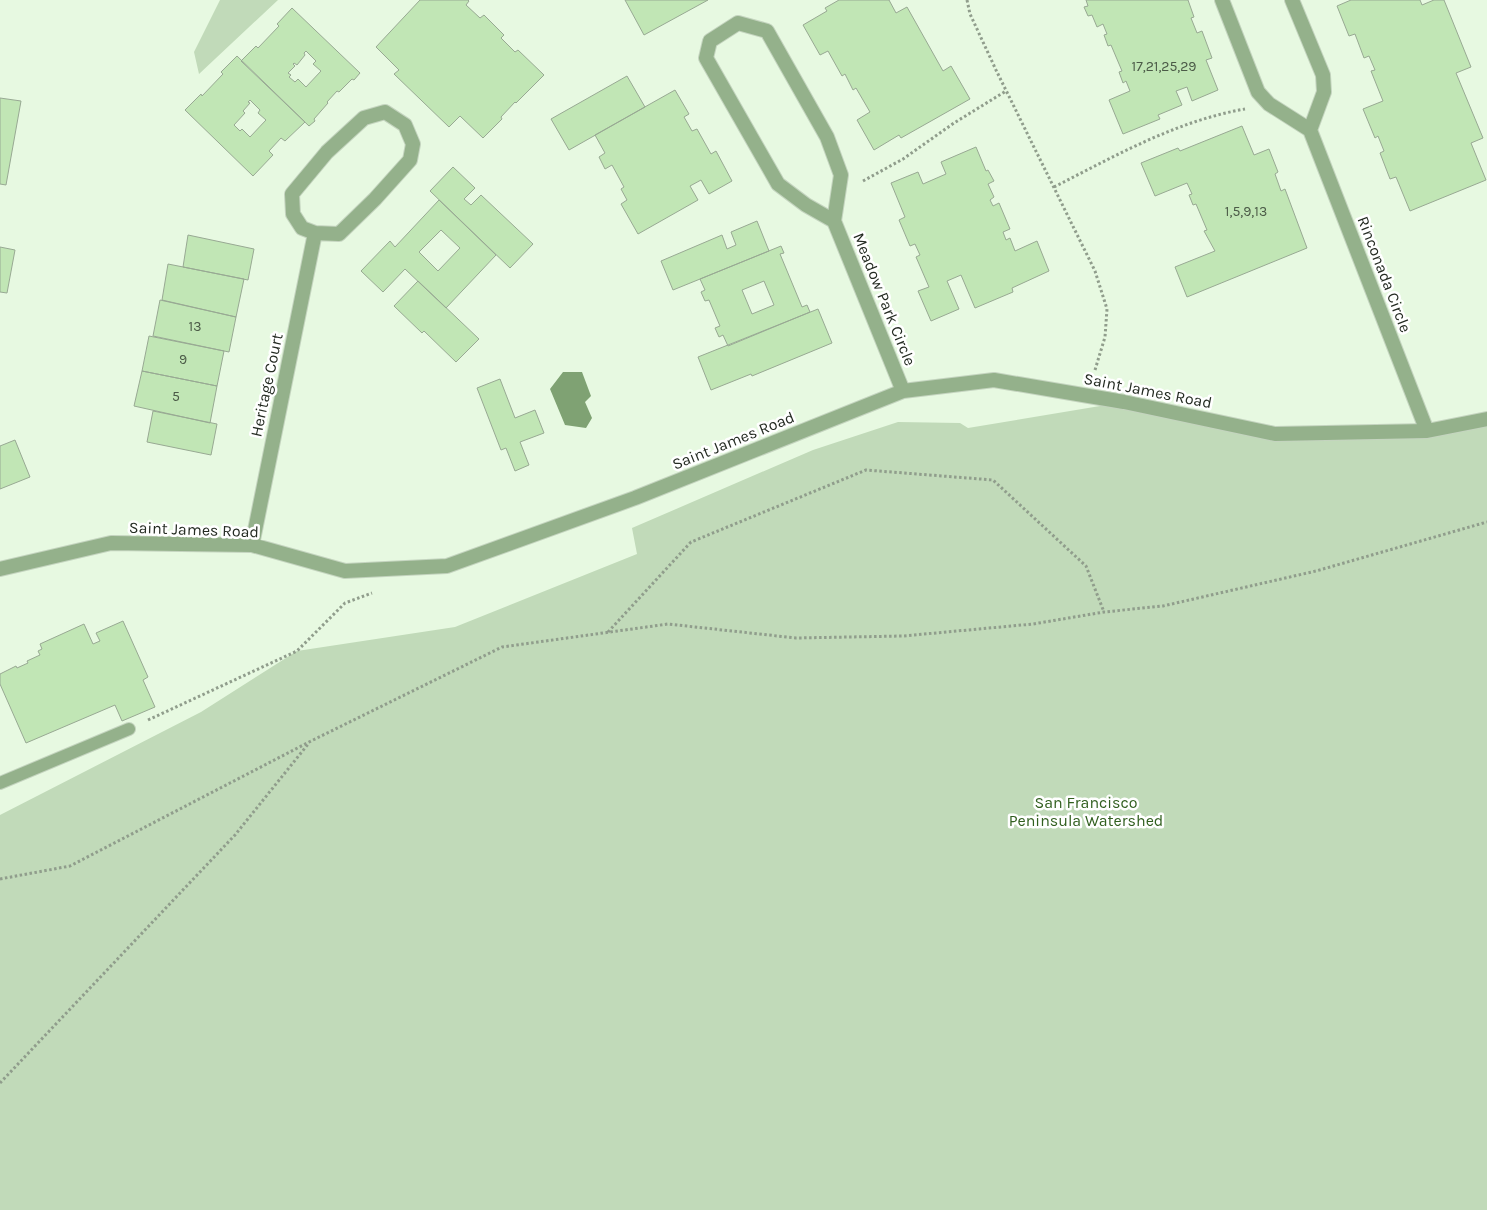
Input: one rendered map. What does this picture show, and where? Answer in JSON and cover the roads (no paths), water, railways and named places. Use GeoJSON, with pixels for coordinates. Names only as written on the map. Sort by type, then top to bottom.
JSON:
{"type":"FeatureCollection","features":[{"type":"Feature","properties":{"kind":"street"},"geometry":{"type":"LineString","coordinates":[[1222,0],[1258,92],[1268,104],[1310,130],[1324,92],[1323,75],[1292,0]]}},
{"type":"Feature","properties":{"kind":"street","name":"Meadow Park Circle"},"geometry":{"type":"LineString","coordinates":[[834,221],[806,205],[778,184],[706,58],[710,41],[738,24],[767,31],[827,137],[841,175],[834,221],[903,390]]}},
{"type":"Feature","properties":{"kind":"street"},"geometry":{"type":"LineString","coordinates":[[386,112],[405,125],[413,144],[410,160],[375,199],[339,234],[315,233],[302,228],[293,214],[292,194],[326,152],[364,118],[386,112]]}},
{"type":"Feature","properties":{"kind":"street","name":"Rinconada Circle"},"geometry":{"type":"LineString","coordinates":[[1310,130],[1426,431]]}},
{"type":"Feature","properties":{"kind":"street","name":"Heritage Court"},"geometry":{"type":"LineString","coordinates":[[252,545],[315,233]]}},
{"type":"Feature","properties":{"kind":"street","name":"Saint James Road"},"geometry":{"type":"LineString","coordinates":[[0,569],[111,543],[252,545],[345,571],[447,566],[635,498],[903,390],[994,380],[1124,402],[1275,434],[1426,431],[1487,419]]}},
{"type":"Feature","properties":{"kind":"lane"},"geometry":{"type":"LineString","coordinates":[[0,783],[129,729]]}},
{"type":"Feature","properties":{"kind":"park label","name":"San Francisco Peninsula Watershed"},"geometry":{"type":"Point","coordinates":[1086,811]}}]}
